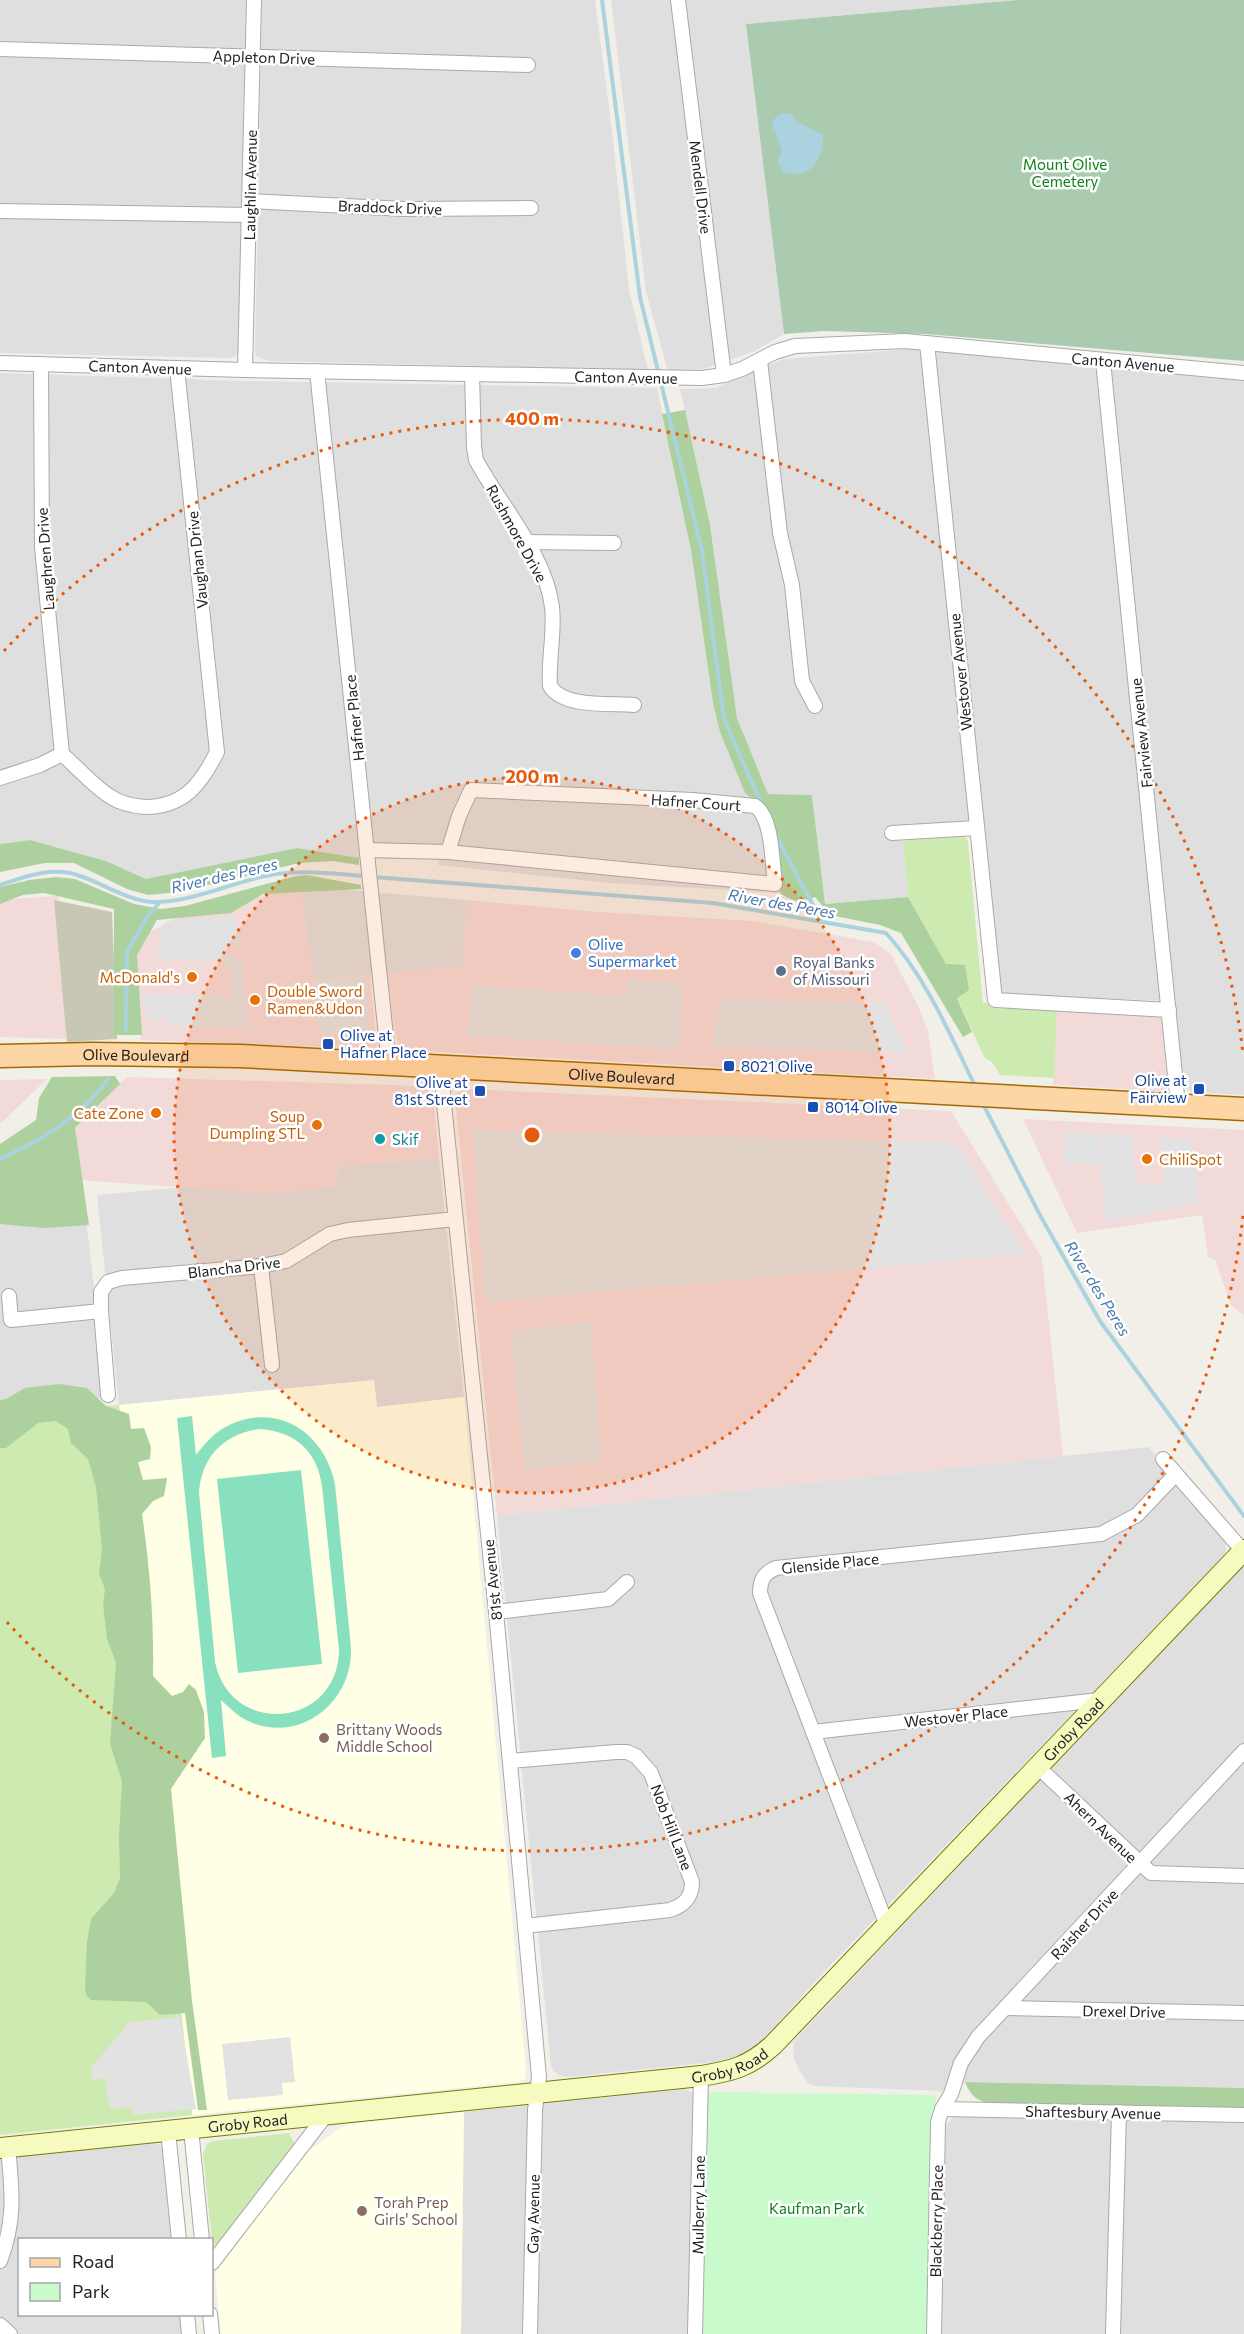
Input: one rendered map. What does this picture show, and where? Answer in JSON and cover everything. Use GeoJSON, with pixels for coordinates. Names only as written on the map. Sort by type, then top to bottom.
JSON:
{"type":"FeatureCollection","features":[{"type":"Feature","properties":{"kind":"main road","name":"Olive Boulevard"},"geometry":{"type":"LineString","coordinates":[[0,1056],[229,1056],[1244,1109]]}},
{"type":"Feature","properties":{"kind":"street","name":"Laughlin Avenue"},"geometry":{"type":"LineString","coordinates":[[245,370],[254,0]]}},
{"type":"Feature","properties":{"kind":"street","name":"Mendell Drive"},"geometry":{"type":"LineString","coordinates":[[678,0],[724,375]]}},
{"type":"Feature","properties":{"kind":"street","name":"Appleton Drive"},"geometry":{"type":"LineString","coordinates":[[0,49],[528,65]]}},
{"type":"Feature","properties":{"kind":"street","name":"Braddock Drive"},"geometry":{"type":"LineString","coordinates":[[0,211],[531,208]]}},
{"type":"Feature","properties":{"kind":"street","name":"Canton Avenue"},"geometry":{"type":"LineString","coordinates":[[0,363],[702,378],[724,375],[760,361],[775,352],[795,346],[894,341],[1244,373]]}},
{"type":"Feature","properties":{"kind":"street","name":"Westover Avenue"},"geometry":{"type":"LineString","coordinates":[[927,343],[995,1000],[1169,1010]]}},
{"type":"Feature","properties":{"kind":"street"},"geometry":{"type":"LineString","coordinates":[[760,361],[780,533],[792,585],[802,681],[815,706]]}},
{"type":"Feature","properties":{"kind":"street","name":"Fairview Avenue"},"geometry":{"type":"LineString","coordinates":[[1103,361],[1178,1105]]}},
{"type":"Feature","properties":{"kind":"street","name":"Laughren Drive"},"geometry":{"type":"LineString","coordinates":[[41,364],[42,547],[62,754]]}},
{"type":"Feature","properties":{"kind":"street","name":"Vaughan Drive"},"geometry":{"type":"LineString","coordinates":[[62,754],[114,799],[135,806],[156,807],[173,803],[188,794],[209,769],[217,752],[177,368]]}},
{"type":"Feature","properties":{"kind":"street","name":"Hafner Place"},"geometry":{"type":"LineString","coordinates":[[317,371],[389,1065]]}},
{"type":"Feature","properties":{"kind":"street","name":"Rushmore Drive"},"geometry":{"type":"LineString","coordinates":[[472,374],[476,460],[526,542],[547,584],[552,607],[549,698],[634,705]]}},
{"type":"Feature","properties":{"kind":"street"},"geometry":{"type":"LineString","coordinates":[[526,542],[614,543]]}},
{"type":"Feature","properties":{"kind":"street"},"geometry":{"type":"LineString","coordinates":[[0,778],[40,765],[62,754]]}},
{"type":"Feature","properties":{"kind":"street","name":"Hafner Court"},"geometry":{"type":"LineString","coordinates":[[368,855],[448,852],[775,884],[768,826],[761,811],[755,806],[746,805],[471,790],[459,816],[448,852]]}},
{"type":"Feature","properties":{"kind":"street"},"geometry":{"type":"LineString","coordinates":[[892,833],[976,828]]}},
{"type":"Feature","properties":{"kind":"street","name":"81st Avenue"},"geometry":{"type":"LineString","coordinates":[[444,1067],[443,1094],[496,1611],[539,2077],[537,2093]]}},
{"type":"Feature","properties":{"kind":"street","name":"Blancha Drive"},"geometry":{"type":"LineString","coordinates":[[100,1311],[101,1292],[108,1282],[122,1278],[261,1266],[286,1261],[330,1234],[348,1230],[455,1220]]}},
{"type":"Feature","properties":{"kind":"street"},"geometry":{"type":"LineString","coordinates":[[261,1266],[272,1365]]}},
{"type":"Feature","properties":{"kind":"street"},"geometry":{"type":"LineString","coordinates":[[9,1296],[11,1320],[100,1311],[108,1395]]}},
{"type":"Feature","properties":{"kind":"street"},"geometry":{"type":"LineString","coordinates":[[1163,1460],[1243,1550]]}},
{"type":"Feature","properties":{"kind":"street","name":"Glenside Place"},"geometry":{"type":"LineString","coordinates":[[886,1923],[760,1593],[762,1578],[776,1568],[1101,1534],[1137,1515],[1176,1474]]}},
{"type":"Feature","properties":{"kind":"street","name":"Groby Road"},"geometry":{"type":"LineString","coordinates":[[4,2148],[701,2076],[743,2067],[759,2059],[1243,1550]]}},
{"type":"Feature","properties":{"kind":"street"},"geometry":{"type":"LineString","coordinates":[[751,1569],[762,1578]]}},
{"type":"Feature","properties":{"kind":"street"},"geometry":{"type":"LineString","coordinates":[[496,1611],[608,1599],[627,1582]]}},
{"type":"Feature","properties":{"kind":"street","name":"Westover Place"},"geometry":{"type":"LineString","coordinates":[[813,1732],[1100,1700]]}},
{"type":"Feature","properties":{"kind":"street","name":"Raisher Drive"},"geometry":{"type":"LineString","coordinates":[[942,2109],[951,2094],[961,2063],[969,2049],[1244,1751]]}},
{"type":"Feature","properties":{"kind":"street","name":"Nob Hill Lane"},"geometry":{"type":"LineString","coordinates":[[510,1761],[616,1752],[627,1752],[636,1756],[645,1763],[651,1773],[692,1882],[692,1890],[687,1900],[679,1907],[670,1910],[525,1926]]}},
{"type":"Feature","properties":{"kind":"street","name":"Ahern Avenue"},"geometry":{"type":"LineString","coordinates":[[1038,1766],[1151,1873],[1244,1876]]}},
{"type":"Feature","properties":{"kind":"street","name":"Drexel Drive"},"geometry":{"type":"LineString","coordinates":[[1005,2008],[1244,2013]]}},
{"type":"Feature","properties":{"kind":"street","name":"Mulberry Lane"},"geometry":{"type":"LineString","coordinates":[[694,2334],[701,2076]]}},
{"type":"Feature","properties":{"kind":"street","name":"Gay Avenue"},"geometry":{"type":"LineString","coordinates":[[530,2334],[537,2093]]}},
{"type":"Feature","properties":{"kind":"street","name":"Shaftesbury Avenue"},"geometry":{"type":"LineString","coordinates":[[942,2109],[1244,2115]]}},
{"type":"Feature","properties":{"kind":"street","name":"Blackberry Place"},"geometry":{"type":"LineString","coordinates":[[934,2334],[938,2121],[942,2109]]}},
{"type":"Feature","properties":{"kind":"street"},"geometry":{"type":"LineString","coordinates":[[1113,2334],[1119,2112]]}},
{"type":"Feature","properties":{"kind":"street"},"geometry":{"type":"LineString","coordinates":[[213,2263],[326,2115]]}},
{"type":"Feature","properties":{"kind":"street"},"geometry":{"type":"LineString","coordinates":[[192,2129],[202,2238]]}},
{"type":"Feature","properties":{"kind":"street"},"geometry":{"type":"LineString","coordinates":[[168,2131],[180,2238]]}},
{"type":"Feature","properties":{"kind":"street"},"geometry":{"type":"LineString","coordinates":[[0,2261],[8,2242],[13,2200],[4,2148]]}},
{"type":"Feature","properties":{"kind":"street"},"geometry":{"type":"LineString","coordinates":[[187,2316],[189,2334]]}},
{"type":"Feature","properties":{"kind":"street"},"geometry":{"type":"LineString","coordinates":[[210,2316],[212,2334]]}},
{"type":"Feature","properties":{"kind":"street"},"geometry":{"type":"LineString","coordinates":[[0,2325],[10,2334]]}},
{"type":"Feature","properties":{"kind":"shaded area"},"geometry":{"type":"Polygon","coordinates":[[[0,0],[246,0],[238,352],[236,356],[230,358],[0,353],[0,0]]]}},
{"type":"Feature","properties":{"kind":"shaded area"},"geometry":{"type":"Polygon","coordinates":[[[262,0],[595,0],[629,290],[648,370],[271,361],[257,357],[255,352],[262,0]]]}},
{"type":"Feature","properties":{"kind":"shaded area"},"geometry":{"type":"Polygon","coordinates":[[[611,0],[1018,0],[746,24],[784,334],[755,351],[703,369],[668,371],[646,292],[611,0]]]}},
{"type":"Feature","properties":{"kind":"shaded area"},"geometry":{"type":"Polygon","coordinates":[[[911,349],[1244,381],[1244,1095],[1191,1092],[1186,1088],[1183,1081],[1174,1001],[1001,993],[982,823],[902,832],[908,897],[825,904],[812,795],[768,794],[737,718],[710,525],[680,389],[715,388],[783,359],[911,349]]]}},
{"type":"Feature","properties":{"kind":"shaded area"},"geometry":{"type":"Polygon","coordinates":[[[0,373],[247,381],[657,388],[691,550],[713,703],[720,732],[779,850],[780,893],[609,883],[438,865],[439,845],[358,847],[359,858],[297,848],[146,879],[106,861],[30,840],[0,844],[0,373]]]}},
{"type":"Feature","properties":{"kind":"shaded area"},"geometry":{"type":"Polygon","coordinates":[[[300,886],[467,900],[463,966],[314,980],[300,886]]]}},
{"type":"Feature","properties":{"kind":"shaded area"},"geometry":{"type":"Polygon","coordinates":[[[300,886],[314,980],[370,974],[377,1049],[141,1040],[134,955],[148,933],[175,919],[300,886]]]}},
{"type":"Feature","properties":{"kind":"shaded area"},"geometry":{"type":"Polygon","coordinates":[[[58,896],[71,1039],[0,1037],[0,900],[58,896]]]}},
{"type":"Feature","properties":{"kind":"shaded area"},"geometry":{"type":"Polygon","coordinates":[[[54,900],[112,912],[117,1039],[67,1042],[54,900]]]}},
{"type":"Feature","properties":{"kind":"shaded area"},"geometry":{"type":"Polygon","coordinates":[[[467,900],[598,912],[752,921],[874,942],[891,954],[918,1006],[928,1031],[935,1079],[402,1050],[394,1028],[387,972],[463,966],[467,900]]]}},
{"type":"Feature","properties":{"kind":"shaded area"},"geometry":{"type":"Polygon","coordinates":[[[235,915],[240,945],[226,946],[226,951],[233,958],[241,958],[249,1026],[239,1028],[170,1026],[167,1016],[161,1020],[147,1021],[142,994],[232,996],[231,971],[224,961],[157,959],[162,926],[167,921],[235,915]]]}},
{"type":"Feature","properties":{"kind":"shaded area"},"geometry":{"type":"Polygon","coordinates":[[[365,976],[370,1032],[364,1036],[319,1033],[314,981],[365,976]]]}},
{"type":"Feature","properties":{"kind":"shaded area"},"geometry":{"type":"Polygon","coordinates":[[[629,980],[683,983],[679,1049],[468,1036],[471,986],[627,996],[629,980]]]}},
{"type":"Feature","properties":{"kind":"shaded area"},"geometry":{"type":"Polygon","coordinates":[[[721,999],[885,1003],[908,1053],[713,1046],[721,999]]]}},
{"type":"Feature","properties":{"kind":"shaded area"},"geometry":{"type":"Polygon","coordinates":[[[1057,1010],[1162,1018],[1168,1081],[1166,1089],[1160,1091],[1053,1085],[1057,1010]]]}},
{"type":"Feature","properties":{"kind":"shaded area"},"geometry":{"type":"Polygon","coordinates":[[[127,1077],[424,1086],[433,1096],[439,1158],[339,1166],[334,1187],[268,1193],[77,1180],[74,1130],[127,1077]]]}},
{"type":"Feature","properties":{"kind":"shaded area"},"geometry":{"type":"Polygon","coordinates":[[[47,1079],[0,1124],[0,1080],[47,1079]]]}},
{"type":"Feature","properties":{"kind":"shaded area"},"geometry":{"type":"Polygon","coordinates":[[[465,1089],[951,1111],[1042,1258],[1063,1456],[497,1516],[455,1098],[457,1092],[465,1089]]]}},
{"type":"Feature","properties":{"kind":"shaded area"},"geometry":{"type":"Polygon","coordinates":[[[1023,1119],[1244,1130],[1244,1316],[1231,1305],[1215,1260],[1208,1257],[1202,1215],[1077,1233],[1023,1119]]]}},
{"type":"Feature","properties":{"kind":"shaded area"},"geometry":{"type":"Polygon","coordinates":[[[474,1131],[954,1142],[1027,1254],[485,1302],[474,1131]]]}},
{"type":"Feature","properties":{"kind":"shaded area"},"geometry":{"type":"Polygon","coordinates":[[[1063,1132],[1100,1134],[1101,1143],[1104,1142],[1103,1133],[1132,1136],[1136,1185],[1165,1182],[1159,1138],[1193,1141],[1199,1202],[1107,1223],[1099,1163],[1065,1165],[1063,1132]]]}},
{"type":"Feature","properties":{"kind":"shaded area"},"geometry":{"type":"Polygon","coordinates":[[[439,1158],[464,1397],[377,1407],[374,1380],[119,1405],[97,1195],[184,1187],[268,1193],[334,1187],[339,1166],[439,1158]]]}},
{"type":"Feature","properties":{"kind":"shaded area"},"geometry":{"type":"Polygon","coordinates":[[[85,1212],[94,1286],[101,1398],[0,1408],[0,1220],[85,1212]]]}},
{"type":"Feature","properties":{"kind":"shaded area"},"geometry":{"type":"Polygon","coordinates":[[[590,1322],[602,1461],[525,1470],[510,1331],[590,1322]]]}},
{"type":"Feature","properties":{"kind":"shaded area","name":"Brittany Woods Middle School"},"geometry":{"type":"Polygon","coordinates":[[[374,1380],[377,1407],[464,1397],[525,2079],[518,2082],[192,2115],[119,1405],[374,1380]]]}},
{"type":"Feature","properties":{"kind":"shaded area"},"geometry":{"type":"Polygon","coordinates":[[[1149,1447],[1225,1540],[1224,1556],[819,1977],[758,2045],[746,2054],[715,2062],[568,2077],[554,2071],[551,2066],[497,1516],[1149,1447]]]}},
{"type":"Feature","properties":{"kind":"shaded area"},"geometry":{"type":"Polygon","coordinates":[[[1242,1567],[1244,1569],[1244,2088],[965,2082],[944,2091],[814,2086],[808,2083],[794,2058],[793,2042],[1242,1567]]]}},
{"type":"Feature","properties":{"kind":"shaded area"},"geometry":{"type":"Polygon","coordinates":[[[180,2017],[196,2109],[134,2115],[130,2107],[110,2109],[105,2078],[92,2080],[91,2068],[129,2022],[180,2017]]]}},
{"type":"Feature","properties":{"kind":"shaded area"},"geometry":{"type":"Polygon","coordinates":[[[290,2037],[295,2082],[282,2083],[283,2095],[228,2100],[222,2044],[290,2037]]]}},
{"type":"Feature","properties":{"kind":"shaded area"},"geometry":{"type":"Polygon","coordinates":[[[685,2089],[692,2093],[695,2099],[690,2334],[461,2334],[464,2112],[685,2089]]]}},
{"type":"Feature","properties":{"kind":"shaded area","name":"Torah Prep Girls' School"},"geometry":{"type":"Polygon","coordinates":[[[464,2112],[461,2334],[221,2334],[216,2270],[308,2152],[338,2129],[349,2124],[464,2112]]]}},
{"type":"Feature","properties":{"kind":"shaded area"},"geometry":{"type":"Polygon","coordinates":[[[953,2117],[1244,2122],[1244,2334],[941,2334],[946,2125],[953,2117]]]}},
{"type":"Feature","properties":{"kind":"shaded area"},"geometry":{"type":"Polygon","coordinates":[[[153,2143],[160,2145],[165,2152],[174,2238],[18,2238],[18,2316],[182,2316],[184,2334],[0,2334],[0,2158],[153,2143]]]}},
{"type":"Feature","properties":{"kind":"green space","name":"Mount Olive Cemetery"},"geometry":{"type":"Polygon","coordinates":[[[1018,0],[1244,0],[1244,361],[926,334],[824,331],[784,334],[746,24],[1018,0]]]}},
{"type":"Feature","properties":{"kind":"green space"},"geometry":{"type":"Polygon","coordinates":[[[685,410],[710,525],[737,718],[768,794],[812,795],[825,904],[908,897],[946,964],[965,965],[969,990],[957,998],[972,1032],[963,1037],[901,933],[880,925],[830,915],[815,897],[797,901],[780,893],[779,850],[758,804],[745,793],[720,732],[713,703],[691,550],[662,414],[685,410]]]}},
{"type":"Feature","properties":{"kind":"green space"},"geometry":{"type":"Polygon","coordinates":[[[961,835],[966,837],[968,842],[983,1003],[987,1003],[992,1008],[1057,1010],[1054,1078],[1000,1075],[992,1062],[984,1057],[957,997],[946,964],[908,897],[903,841],[961,835]]]}},
{"type":"Feature","properties":{"kind":"green space"},"geometry":{"type":"Polygon","coordinates":[[[30,840],[106,861],[146,879],[297,848],[359,858],[359,865],[332,861],[299,863],[179,892],[148,895],[127,889],[74,863],[45,863],[0,872],[0,844],[30,840]]]}},
{"type":"Feature","properties":{"kind":"green space"},"geometry":{"type":"Polygon","coordinates":[[[307,875],[361,885],[361,889],[263,894],[231,913],[157,920],[137,955],[142,1035],[114,1035],[114,909],[44,893],[23,895],[0,904],[0,887],[56,877],[75,879],[134,904],[161,909],[185,906],[307,875]]]}},
{"type":"Feature","properties":{"kind":"green space"},"geometry":{"type":"Polygon","coordinates":[[[115,1076],[120,1084],[75,1128],[89,1225],[44,1228],[0,1224],[0,1144],[36,1120],[39,1098],[52,1077],[115,1076]]]}},
{"type":"Feature","properties":{"kind":"green space"},"geometry":{"type":"Polygon","coordinates":[[[59,1384],[87,1388],[106,1406],[129,1414],[131,1429],[144,1428],[151,1447],[150,1459],[138,1462],[143,1480],[167,1478],[164,1496],[153,1501],[142,1514],[151,1595],[153,1676],[172,1696],[183,1692],[189,1684],[196,1690],[204,1712],[205,1738],[171,1789],[192,2001],[207,2110],[198,2110],[185,2013],[160,2015],[146,2002],[91,2000],[85,1989],[87,1942],[91,1919],[114,1893],[120,1878],[119,1836],[122,1781],[110,1744],[116,1663],[107,1639],[103,1604],[105,1589],[99,1574],[102,1549],[96,1487],[88,1459],[71,1443],[68,1429],[56,1421],[38,1423],[6,1448],[0,1448],[0,1400],[25,1388],[59,1384]]]}},
{"type":"Feature","properties":{"kind":"green space"},"geometry":{"type":"Polygon","coordinates":[[[119,1405],[192,2115],[0,2135],[0,1418],[119,1405]]]}},
{"type":"Feature","properties":{"kind":"green space"},"geometry":{"type":"Polygon","coordinates":[[[192,1416],[196,1455],[218,1432],[241,1421],[260,1417],[277,1419],[294,1425],[320,1448],[335,1484],[351,1648],[349,1668],[343,1686],[332,1702],[319,1714],[303,1723],[285,1727],[266,1727],[246,1720],[221,1700],[226,1756],[212,1758],[177,1418],[192,1416]],[[259,1429],[246,1432],[225,1442],[210,1458],[204,1469],[199,1493],[215,1662],[225,1687],[241,1703],[261,1712],[283,1714],[304,1708],[321,1695],[334,1676],[339,1650],[319,1473],[315,1462],[302,1445],[293,1438],[259,1429]]]}},
{"type":"Feature","properties":{"kind":"green space"},"geometry":{"type":"Polygon","coordinates":[[[301,1470],[322,1664],[238,1673],[217,1479],[301,1470]]]}},
{"type":"Feature","properties":{"kind":"green space"},"geometry":{"type":"Polygon","coordinates":[[[965,2082],[1244,2088],[1244,2108],[990,2104],[974,2097],[965,2082]]]}},
{"type":"Feature","properties":{"kind":"green space","name":"Kaufman Park"},"geometry":{"type":"Polygon","coordinates":[[[708,2092],[933,2095],[937,2100],[930,2120],[927,2334],[703,2334],[708,2092]]]}},
{"type":"Feature","properties":{"kind":"green space"},"geometry":{"type":"Polygon","coordinates":[[[289,2133],[295,2145],[293,2152],[218,2244],[214,2244],[212,2238],[203,2154],[207,2144],[213,2141],[289,2133]]]}},
{"type":"Feature","properties":{"kind":"water"},"geometry":{"type":"Polygon","coordinates":[[[781,113],[791,114],[798,122],[823,135],[818,159],[809,170],[802,173],[785,173],[777,162],[782,152],[776,133],[772,130],[773,120],[781,113]]]}},
{"type":"Feature","properties":{"kind":"waterway"},"geometry":{"type":"LineString","coordinates":[[602,0],[640,297],[702,551],[724,719],[762,805]]}},
{"type":"Feature","properties":{"kind":"waterway"},"geometry":{"type":"LineString","coordinates":[[775,834],[821,920]]}},
{"type":"Feature","properties":{"kind":"waterway","name":"River des Peres"},"geometry":{"type":"LineString","coordinates":[[0,885],[50,872],[70,873],[136,899],[158,902],[190,897],[255,878],[282,873],[366,876]]}},
{"type":"Feature","properties":{"kind":"waterway","name":"River des Peres"},"geometry":{"type":"LineString","coordinates":[[373,877],[713,903],[886,933],[925,987],[975,1086]]}},
{"type":"Feature","properties":{"kind":"waterway"},"geometry":{"type":"LineString","coordinates":[[126,1030],[127,952],[148,916],[159,903]]}},
{"type":"Feature","properties":{"kind":"waterway"},"geometry":{"type":"LineString","coordinates":[[0,1159],[60,1126],[86,1105],[108,1079]]}},
{"type":"Feature","properties":{"kind":"waterway","name":"River des Peres"},"geometry":{"type":"LineString","coordinates":[[983,1104],[1041,1217],[1100,1321],[1244,1516]]}},
{"type":"Feature","properties":{"kind":"place","name":"Olive Supermarket"},"geometry":{"type":"Point","coordinates":[576,953]}},
{"type":"Feature","properties":{"kind":"place","name":"Royal Banks of Missouri"},"geometry":{"type":"Point","coordinates":[781,971]}},
{"type":"Feature","properties":{"kind":"place","name":"McDonald's"},"geometry":{"type":"Point","coordinates":[192,977]}},
{"type":"Feature","properties":{"kind":"place","name":"Double Sword Ramen&Udon"},"geometry":{"type":"Point","coordinates":[255,1000]}},
{"type":"Feature","properties":{"kind":"place","name":"Olive at Hafner Place"},"geometry":{"type":"Point","coordinates":[328,1044]}},
{"type":"Feature","properties":{"kind":"place","name":"8021 Olive"},"geometry":{"type":"Point","coordinates":[729,1066]}},
{"type":"Feature","properties":{"kind":"place","name":"Olive at Fairview"},"geometry":{"type":"Point","coordinates":[1199,1089]}},
{"type":"Feature","properties":{"kind":"place","name":"Olive at 81st Street"},"geometry":{"type":"Point","coordinates":[480,1091]}},
{"type":"Feature","properties":{"kind":"place","name":"8014 Olive"},"geometry":{"type":"Point","coordinates":[813,1107]}},
{"type":"Feature","properties":{"kind":"place","name":"Cate Zone"},"geometry":{"type":"Point","coordinates":[156,1113]}},
{"type":"Feature","properties":{"kind":"place","name":"Soup Dumpling STL"},"geometry":{"type":"Point","coordinates":[317,1125]}},
{"type":"Feature","properties":{"kind":"place","name":"Skif"},"geometry":{"type":"Point","coordinates":[380,1139]}},
{"type":"Feature","properties":{"kind":"place","name":"ChiliSpot"},"geometry":{"type":"Point","coordinates":[1147,1159]}},
{"type":"Feature","properties":{"kind":"place","name":"Brittany Woods Middle School"},"geometry":{"type":"Point","coordinates":[324,1738]}},
{"type":"Feature","properties":{"kind":"place","name":"Torah Prep Girls' School"},"geometry":{"type":"Point","coordinates":[362,2211]}}]}
